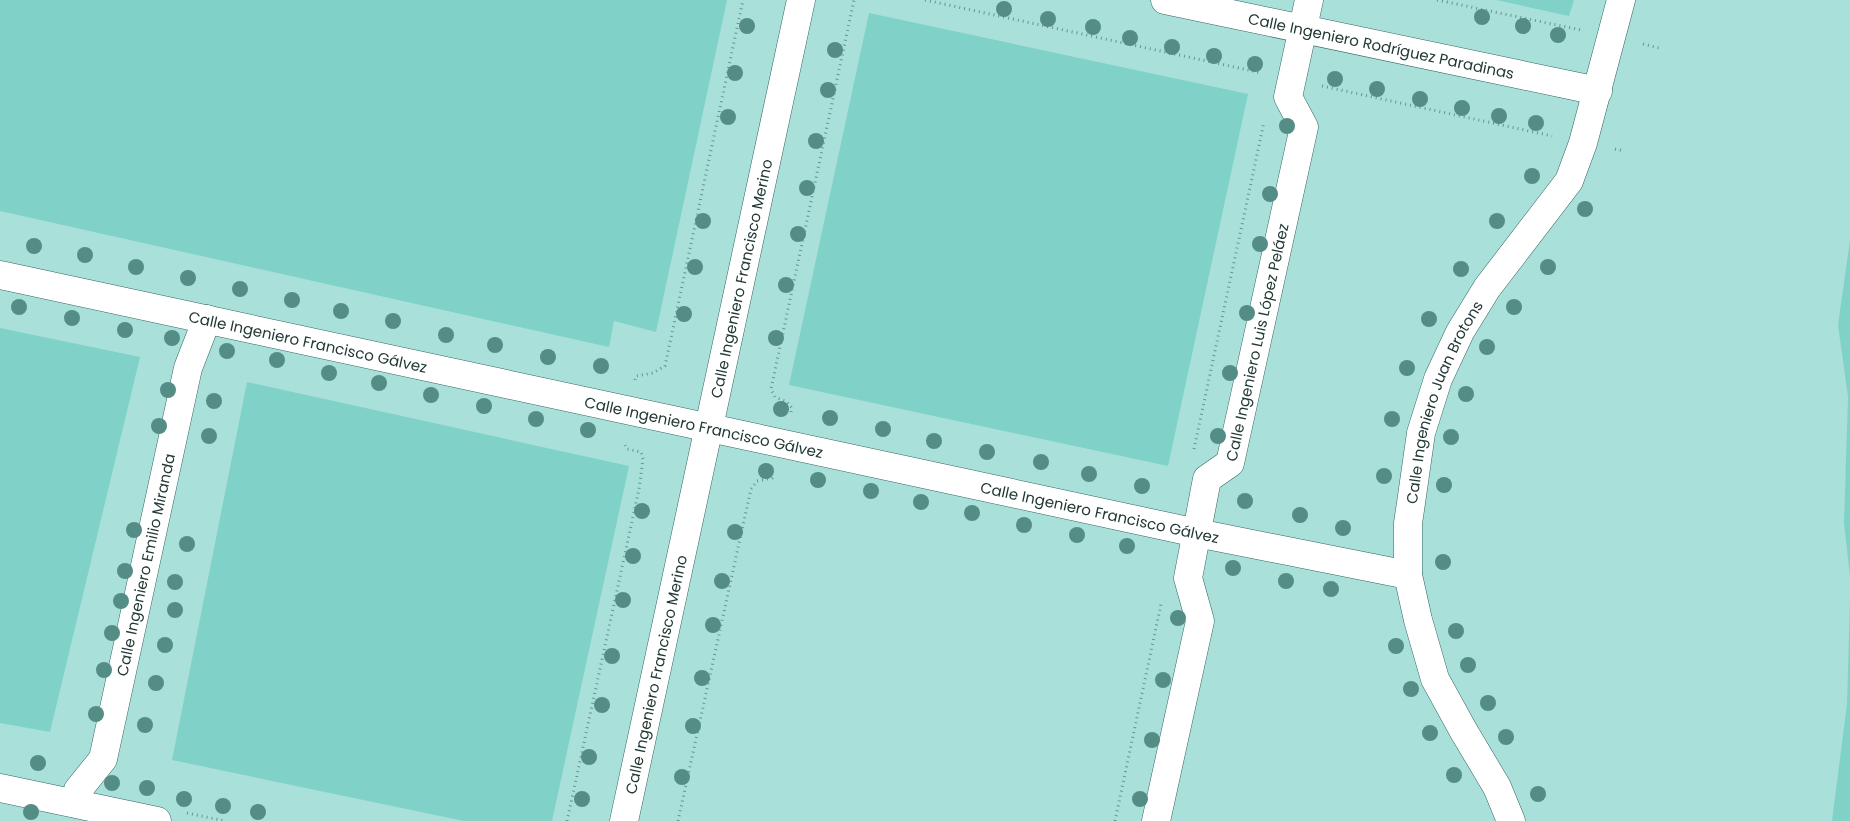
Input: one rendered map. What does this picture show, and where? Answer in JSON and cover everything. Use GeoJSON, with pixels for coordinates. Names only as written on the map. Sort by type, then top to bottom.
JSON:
{"type":"FeatureCollection","features":[{"type":"Feature","properties":{"kind":"street","name":"Calle Ingeniero Francisco Merino"},"geometry":{"type":"LineString","coordinates":[[624,821],[801,0]]}},
{"type":"Feature","properties":{"kind":"street","name":"Calle Ingeniero Rodríguez Paradinas"},"geometry":{"type":"LineString","coordinates":[[1165,0],[1598,91]]}},
{"type":"Feature","properties":{"kind":"street","name":"Calle Ingeniero Luis López Peláez"},"geometry":{"type":"LineString","coordinates":[[1156,821],[1200,621],[1188,578],[1207,479],[1230,463],[1304,127],[1288,97],[1309,0]]}},
{"type":"Feature","properties":{"kind":"street","name":"Calle Ingeniero Juan Brotons"},"geometry":{"type":"LineString","coordinates":[[1511,821],[1497,786],[1435,679],[1418,620],[1408,575],[1408,523],[1421,434],[1438,379],[1460,332],[1487,288],[1569,181],[1583,143],[1598,91],[1621,0]]}},
{"type":"Feature","properties":{"kind":"street","name":"Calle Ingeniero Francisco Gálvez"},"geometry":{"type":"LineString","coordinates":[[0,275],[1198,532],[1408,575]]}},
{"type":"Feature","properties":{"kind":"street","name":"Calle Ingeniero Emilio Miranda"},"geometry":{"type":"LineString","coordinates":[[75,803],[78,790],[103,759],[188,368],[208,319]]}},
{"type":"Feature","properties":{"kind":"street"},"geometry":{"type":"LineString","coordinates":[[0,788],[157,821]]}},
{"type":"Feature","properties":{"kind":"path"},"geometry":{"type":"LineString","coordinates":[[1437,0],[1659,48]]}},
{"type":"Feature","properties":{"kind":"path"},"geometry":{"type":"LineString","coordinates":[[1192,458],[1265,118]]}},
{"type":"Feature","properties":{"kind":"path"},"geometry":{"type":"LineString","coordinates":[[1115,821],[1161,603]]}},
{"type":"Feature","properties":{"kind":"green space"},"geometry":{"type":"Polygon","coordinates":[[[0,0],[727,0],[656,332],[614,321],[609,347],[0,211],[0,0]]]}},
{"type":"Feature","properties":{"kind":"green space"},"geometry":{"type":"Polygon","coordinates":[[[1496,0],[1574,0],[1569,16],[1496,0]]]}},
{"type":"Feature","properties":{"kind":"green space"},"geometry":{"type":"Polygon","coordinates":[[[869,13],[1248,94],[1168,466],[789,385],[869,13]]]}},
{"type":"Feature","properties":{"kind":"green space"},"geometry":{"type":"Polygon","coordinates":[[[1850,240],[1850,576],[1844,523],[1848,397],[1838,325],[1850,240]]]}},
{"type":"Feature","properties":{"kind":"green space"},"geometry":{"type":"Polygon","coordinates":[[[0,328],[140,357],[50,732],[0,723],[0,328]]]}},
{"type":"Feature","properties":{"kind":"green space"},"geometry":{"type":"Polygon","coordinates":[[[247,382],[629,466],[552,821],[464,821],[172,760],[247,382]]]}},
{"type":"Feature","properties":{"kind":"green space"},"geometry":{"type":"Polygon","coordinates":[[[1850,601],[1850,821],[1832,821],[1847,704],[1850,601]]]}}]}
